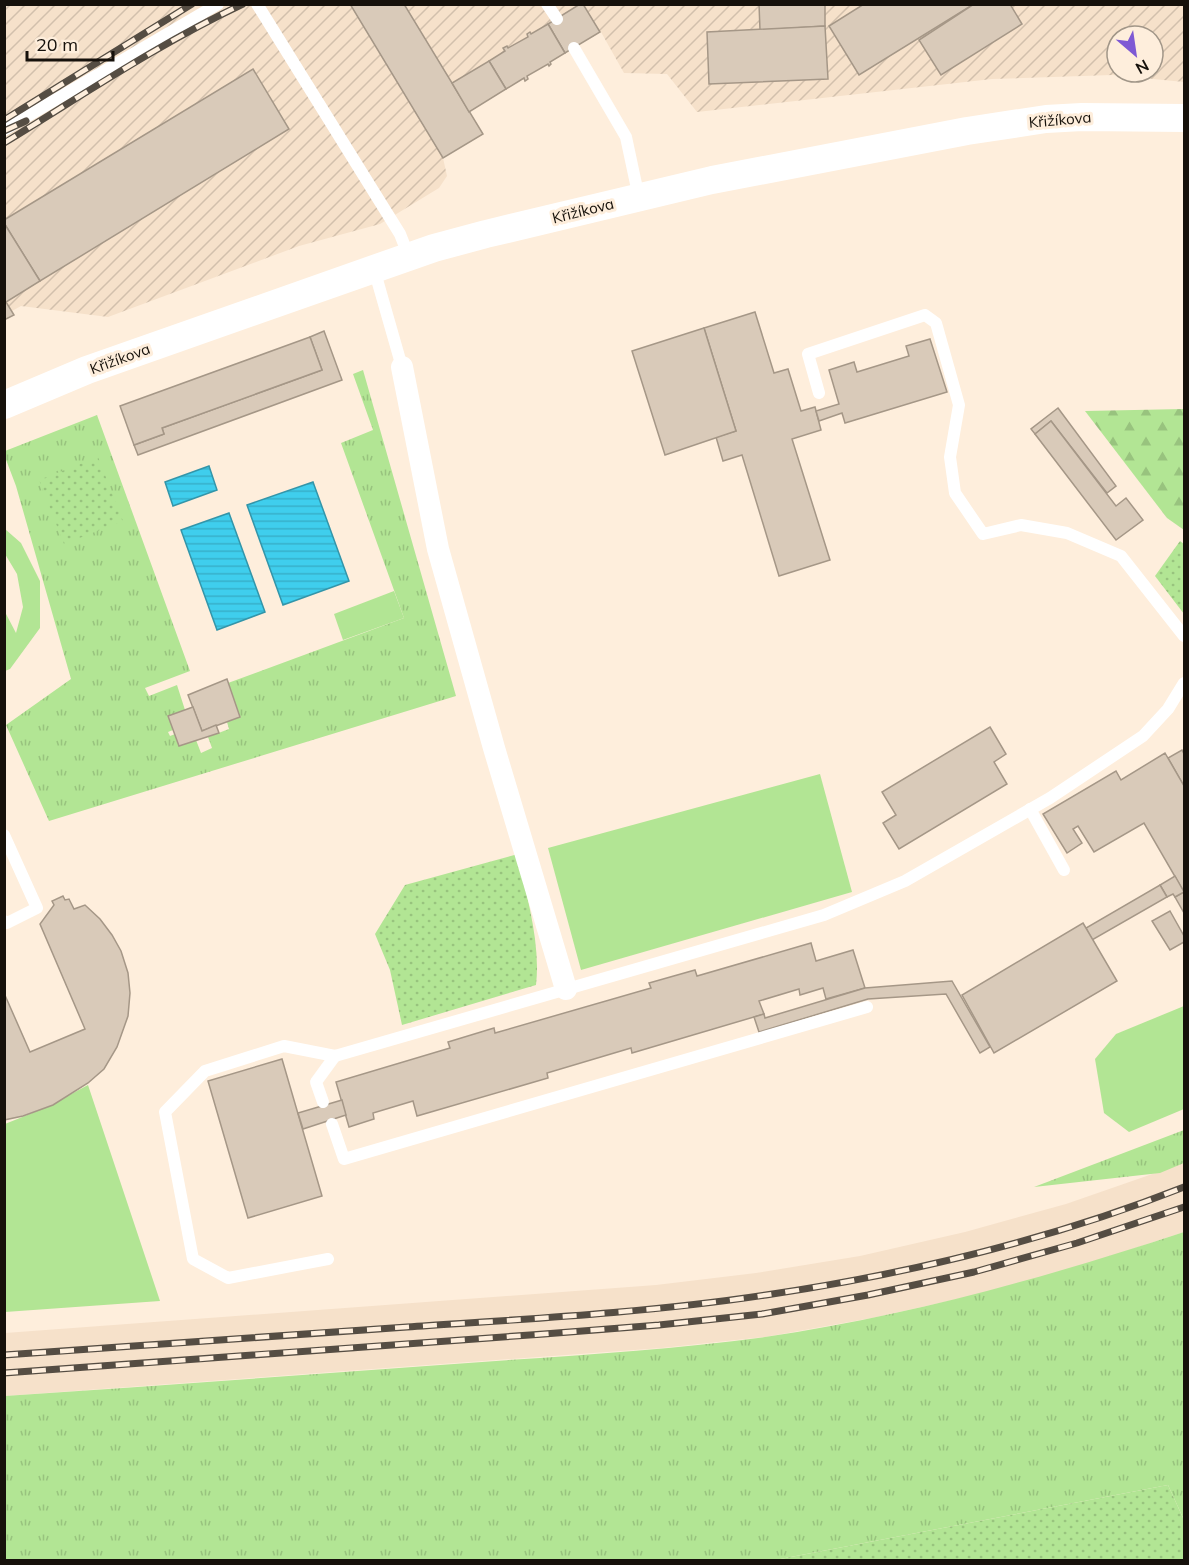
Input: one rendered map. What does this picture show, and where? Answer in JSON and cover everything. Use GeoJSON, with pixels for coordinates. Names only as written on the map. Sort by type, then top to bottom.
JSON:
{"type":"FeatureCollection","features":[{"type":"Feature","properties":{"kind":"street","name":"Křižíkova"},"geometry":{"type":"LineString","coordinates":[[4,405],[87,370],[409,257],[486,234],[712,180],[884,146],[1046,119],[1115,116],[1185,118]]}},
{"type":"Feature","properties":{"kind":"street"},"geometry":{"type":"LineString","coordinates":[[402,367],[438,549],[494,748],[566,989]]}},
{"type":"Feature","properties":{"kind":"lane"},"geometry":{"type":"LineString","coordinates":[[4,130],[218,4]]}},
{"type":"Feature","properties":{"kind":"lane"},"geometry":{"type":"LineString","coordinates":[[257,4],[400,234],[409,257]]}},
{"type":"Feature","properties":{"kind":"lane"},"geometry":{"type":"LineString","coordinates":[[547,4],[556,19]]}},
{"type":"Feature","properties":{"kind":"lane"},"geometry":{"type":"LineString","coordinates":[[574,48],[626,136],[639,198]]}},
{"type":"Feature","properties":{"kind":"lane"},"geometry":{"type":"LineString","coordinates":[[374,269],[402,367]]}},
{"type":"Feature","properties":{"kind":"lane"},"geometry":{"type":"LineString","coordinates":[[819,393],[808,354],[925,315],[936,323],[959,405],[950,457],[955,494],[983,534],[1021,525],[1067,533],[1121,556],[1185,636]]}},
{"type":"Feature","properties":{"kind":"lane"},"geometry":{"type":"LineString","coordinates":[[328,1259],[228,1278],[193,1259],[165,1112],[205,1071],[284,1046],[335,1056],[824,915],[905,881],[1050,798],[1143,736],[1168,709],[1185,683]]}},
{"type":"Feature","properties":{"kind":"lane"},"geometry":{"type":"LineString","coordinates":[[1030,809],[1064,870]]}},
{"type":"Feature","properties":{"kind":"lane"},"geometry":{"type":"LineString","coordinates":[[4,835],[37,908],[7,923],[4,921]]}},
{"type":"Feature","properties":{"kind":"lane"},"geometry":{"type":"LineString","coordinates":[[332,1124],[344,1159],[867,1007]]}},
{"type":"Feature","properties":{"kind":"lane"},"geometry":{"type":"LineString","coordinates":[[323,1102],[316,1082],[335,1056]]}},
{"type":"Feature","properties":{"kind":"shaded area"},"geometry":{"type":"Polygon","coordinates":[[[5,5],[1184,5],[1184,82],[1165,80],[1165,24],[1105,24],[1105,75],[992,79],[697,112],[667,74],[624,73],[601,32],[550,62],[549,66],[547,64],[527,76],[528,79],[525,81],[523,79],[469,111],[483,134],[443,158],[447,176],[439,188],[380,224],[299,246],[108,317],[21,306],[12,311],[14,315],[5,320],[5,5]]]}},
{"type":"Feature","properties":{"kind":"shaded area"},"geometry":{"type":"Polygon","coordinates":[[[1184,1163],[1184,1232],[1084,1265],[980,1294],[872,1318],[765,1337],[662,1348],[5,1396],[5,1333],[656,1285],[756,1273],[860,1256],[965,1232],[1066,1204],[1184,1163]]]}},
{"type":"Feature","properties":{"kind":"green space"},"geometry":{"type":"Polygon","coordinates":[[[363,370],[456,696],[49,821],[6,725],[71,679],[5,451],[97,415],[190,671],[145,688],[149,696],[177,685],[185,710],[168,716],[173,730],[168,732],[170,736],[175,734],[179,746],[196,740],[201,753],[212,748],[208,737],[229,729],[227,722],[240,717],[228,683],[404,618],[341,443],[373,430],[353,374],[363,370]]]}},
{"type":"Feature","properties":{"kind":"green space"},"geometry":{"type":"Polygon","coordinates":[[[1184,409],[1184,530],[1167,518],[1085,411],[1184,409]]]}},
{"type":"Feature","properties":{"kind":"green space"},"geometry":{"type":"Polygon","coordinates":[[[98,457],[123,521],[64,544],[39,480],[98,457]]]}},
{"type":"Feature","properties":{"kind":"green space"},"geometry":{"type":"Polygon","coordinates":[[[5,529],[21,543],[40,581],[40,628],[10,669],[5,671],[5,612],[16,633],[23,607],[17,574],[5,554],[5,529]]]}},
{"type":"Feature","properties":{"kind":"green space"},"geometry":{"type":"Polygon","coordinates":[[[1180,541],[1184,544],[1184,614],[1155,576],[1180,541]]]}},
{"type":"Feature","properties":{"kind":"green space"},"geometry":{"type":"Polygon","coordinates":[[[394,591],[404,618],[343,640],[334,614],[394,591]]]}},
{"type":"Feature","properties":{"kind":"green space"},"geometry":{"type":"Polygon","coordinates":[[[820,774],[852,892],[581,970],[548,848],[820,774]]]}},
{"type":"Feature","properties":{"kind":"green space"},"geometry":{"type":"Polygon","coordinates":[[[518,854],[535,936],[536,985],[402,1025],[390,970],[375,934],[405,885],[518,854]]]}},
{"type":"Feature","properties":{"kind":"green space"},"geometry":{"type":"Polygon","coordinates":[[[1184,1006],[1184,1109],[1129,1132],[1104,1113],[1095,1059],[1116,1034],[1184,1006]]]}},
{"type":"Feature","properties":{"kind":"green space"},"geometry":{"type":"Polygon","coordinates":[[[88,1085],[160,1301],[5,1312],[5,1124],[47,1107],[88,1085]]]}},
{"type":"Feature","properties":{"kind":"green space"},"geometry":{"type":"Polygon","coordinates":[[[1184,1130],[1184,1163],[1160,1173],[1034,1187],[1184,1130]]]}},
{"type":"Feature","properties":{"kind":"green space"},"geometry":{"type":"Polygon","coordinates":[[[1184,1232],[1184,1520],[1168,1485],[775,1560],[5,1560],[5,1396],[610,1353],[765,1337],[872,1318],[977,1294],[1184,1232]]]}},
{"type":"Feature","properties":{"kind":"green space"},"geometry":{"type":"Polygon","coordinates":[[[1168,1485],[1184,1520],[1184,1560],[775,1560],[1168,1485]]]}},
{"type":"Feature","properties":{"kind":"water"},"geometry":{"type":"Polygon","coordinates":[[[209,466],[217,490],[173,506],[165,482],[209,466]]]}},
{"type":"Feature","properties":{"kind":"water"},"geometry":{"type":"Polygon","coordinates":[[[313,482],[349,581],[283,605],[247,505],[313,482]]]}},
{"type":"Feature","properties":{"kind":"water"},"geometry":{"type":"Polygon","coordinates":[[[229,513],[265,612],[217,630],[181,530],[229,513]]]}},
{"type":"Feature","properties":{"kind":"building"},"geometry":{"type":"Polygon","coordinates":[[[350,4],[404,4],[483,134],[443,158],[350,4]]]}},
{"type":"Feature","properties":{"kind":"building"},"geometry":{"type":"Polygon","coordinates":[[[583,4],[600,32],[565,53],[548,24],[583,4]]]}},
{"type":"Feature","properties":{"kind":"building"},"geometry":{"type":"Polygon","coordinates":[[[759,4],[825,4],[825,26],[760,30],[759,4]]]}},
{"type":"Feature","properties":{"kind":"building"},"geometry":{"type":"Polygon","coordinates":[[[864,4],[974,4],[859,75],[829,26],[864,4]]]}},
{"type":"Feature","properties":{"kind":"building"},"geometry":{"type":"Polygon","coordinates":[[[974,4],[1010,4],[1022,24],[941,75],[919,40],[974,4]]]}},
{"type":"Feature","properties":{"kind":"building"},"geometry":{"type":"Polygon","coordinates":[[[548,24],[565,53],[550,62],[549,66],[548,64],[527,76],[528,79],[525,81],[524,78],[506,89],[489,61],[505,51],[503,48],[507,46],[508,48],[528,37],[527,34],[530,32],[531,34],[548,24]]]}},
{"type":"Feature","properties":{"kind":"building"},"geometry":{"type":"Polygon","coordinates":[[[825,26],[828,79],[709,84],[707,32],[825,26]]]}},
{"type":"Feature","properties":{"kind":"building"},"geometry":{"type":"Polygon","coordinates":[[[489,61],[506,89],[469,112],[452,83],[489,61]]]}},
{"type":"Feature","properties":{"kind":"building"},"geometry":{"type":"Polygon","coordinates":[[[253,69],[289,129],[40,281],[4,220],[253,69]]]}},
{"type":"Feature","properties":{"kind":"building"},"geometry":{"type":"Polygon","coordinates":[[[4,223],[40,281],[6,302],[14,315],[4,320],[4,223]]]}},
{"type":"Feature","properties":{"kind":"building"},"geometry":{"type":"Polygon","coordinates":[[[755,312],[774,373],[788,369],[801,411],[815,407],[821,430],[792,439],[830,560],[779,576],[742,455],[723,461],[716,437],[736,431],[704,328],[755,312]]]}},
{"type":"Feature","properties":{"kind":"building"},"geometry":{"type":"Polygon","coordinates":[[[704,328],[736,431],[665,455],[632,351],[704,328]]]}},
{"type":"Feature","properties":{"kind":"building"},"geometry":{"type":"Polygon","coordinates":[[[324,331],[342,380],[138,455],[134,445],[164,434],[162,428],[322,370],[310,337],[324,331]]]}},
{"type":"Feature","properties":{"kind":"building"},"geometry":{"type":"Polygon","coordinates":[[[310,337],[322,370],[162,428],[164,434],[134,445],[120,406],[310,337]]]}},
{"type":"Feature","properties":{"kind":"building"},"geometry":{"type":"Polygon","coordinates":[[[930,339],[947,392],[845,423],[842,413],[819,421],[816,411],[839,404],[829,370],[854,362],[857,372],[909,356],[906,346],[930,339]]]}},
{"type":"Feature","properties":{"kind":"building"},"geometry":{"type":"Polygon","coordinates":[[[1058,408],[1116,486],[1107,493],[1051,421],[1035,434],[1031,429],[1058,408]]]}},
{"type":"Feature","properties":{"kind":"building"},"geometry":{"type":"Polygon","coordinates":[[[1051,421],[1116,506],[1126,498],[1143,520],[1116,540],[1035,434],[1051,421]]]}},
{"type":"Feature","properties":{"kind":"building"},"geometry":{"type":"Polygon","coordinates":[[[227,679],[240,717],[202,731],[188,695],[227,679]]]}},
{"type":"Feature","properties":{"kind":"building"},"geometry":{"type":"Polygon","coordinates":[[[193,707],[202,731],[216,725],[219,733],[179,746],[168,716],[193,707]]]}},
{"type":"Feature","properties":{"kind":"building"},"geometry":{"type":"Polygon","coordinates":[[[990,727],[1006,754],[994,762],[1007,784],[899,849],[883,823],[896,815],[882,792],[990,727]]]}},
{"type":"Feature","properties":{"kind":"building"},"geometry":{"type":"Polygon","coordinates":[[[1182,750],[1184,754],[1184,786],[1168,758],[1182,750]]]}},
{"type":"Feature","properties":{"kind":"building"},"geometry":{"type":"Polygon","coordinates":[[[1165,753],[1184,786],[1184,892],[1144,823],[1094,852],[1078,826],[1073,829],[1082,843],[1067,853],[1043,814],[1116,771],[1121,780],[1165,753]]]}},
{"type":"Feature","properties":{"kind":"building"},"geometry":{"type":"Polygon","coordinates":[[[1175,876],[1184,892],[1175,897],[1173,894],[1167,897],[1160,885],[1175,876]]]}},
{"type":"Feature","properties":{"kind":"building"},"geometry":{"type":"Polygon","coordinates":[[[1160,885],[1167,897],[1092,940],[1086,928],[1160,885]]]}},
{"type":"Feature","properties":{"kind":"building"},"geometry":{"type":"Polygon","coordinates":[[[1184,892],[1184,913],[1175,897],[1184,892]]]}},
{"type":"Feature","properties":{"kind":"building"},"geometry":{"type":"Polygon","coordinates":[[[63,896],[65,900],[69,899],[74,909],[85,905],[100,919],[121,951],[128,973],[130,993],[128,1016],[117,1047],[104,1069],[88,1083],[53,1105],[4,1120],[4,993],[30,1052],[85,1029],[40,924],[54,905],[52,901],[63,896]]]}},
{"type":"Feature","properties":{"kind":"building"},"geometry":{"type":"Polygon","coordinates":[[[1170,911],[1184,936],[1184,942],[1170,950],[1152,921],[1170,911]]]}},
{"type":"Feature","properties":{"kind":"building"},"geometry":{"type":"Polygon","coordinates":[[[1083,923],[1117,981],[994,1053],[962,995],[1083,923]]]}},
{"type":"Feature","properties":{"kind":"building"},"geometry":{"type":"Polygon","coordinates":[[[811,943],[816,961],[853,950],[865,988],[826,999],[823,988],[800,995],[799,989],[759,1001],[764,1014],[632,1053],[631,1048],[547,1073],[548,1078],[417,1116],[413,1101],[373,1113],[374,1119],[349,1127],[336,1082],[450,1048],[448,1042],[494,1028],[495,1033],[651,988],[649,983],[695,970],[697,976],[811,943]]]}},
{"type":"Feature","properties":{"kind":"building"},"geometry":{"type":"Polygon","coordinates":[[[952,981],[990,1047],[980,1053],[946,994],[868,999],[759,1032],[754,1017],[764,1014],[765,1018],[865,988],[952,981]]]}},
{"type":"Feature","properties":{"kind":"building"},"geometry":{"type":"Polygon","coordinates":[[[282,1059],[322,1196],[248,1218],[208,1081],[282,1059]]]}},
{"type":"Feature","properties":{"kind":"building"},"geometry":{"type":"Polygon","coordinates":[[[342,1100],[346,1115],[303,1129],[298,1113],[342,1100]]]}},
{"type":"Feature","properties":{"kind":"railway"},"geometry":{"type":"LineString","coordinates":[[4,120],[192,4]]}},
{"type":"Feature","properties":{"kind":"railway"},"geometry":{"type":"LineString","coordinates":[[4,143],[152,52],[243,4]]}},
{"type":"Feature","properties":{"kind":"railway"},"geometry":{"type":"LineString","coordinates":[[4,131],[26,121]]}},
{"type":"Feature","properties":{"kind":"railway"},"geometry":{"type":"LineString","coordinates":[[4,1355],[586,1315],[766,1295],[872,1277],[978,1253],[1082,1223],[1184,1187]]}},
{"type":"Feature","properties":{"kind":"railway"},"geometry":{"type":"LineString","coordinates":[[4,1373],[544,1334],[762,1314],[868,1295],[974,1272],[1077,1243],[1184,1207]]}}]}
